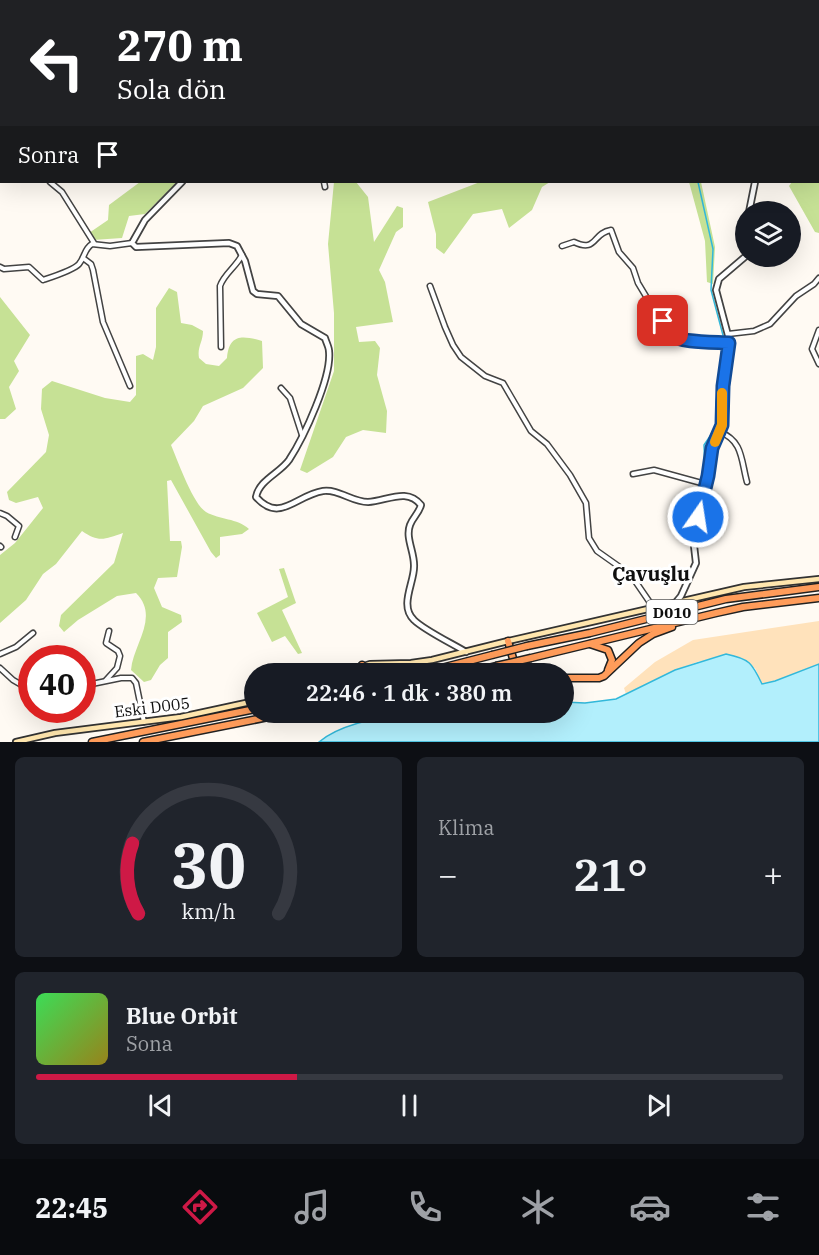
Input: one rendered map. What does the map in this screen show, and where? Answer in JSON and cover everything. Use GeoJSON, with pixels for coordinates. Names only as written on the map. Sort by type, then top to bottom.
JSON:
{"type":"FeatureCollection","features":[{"type":"Feature","properties":{"kind":"highway","name":"D010"},"geometry":{"type":"LineString","coordinates":[[461,663],[527,645],[590,633],[726,599],[819,587]]}},
{"type":"Feature","properties":{"kind":"highway","name":"D010"},"geometry":{"type":"LineString","coordinates":[[509,663],[743,607],[819,598]]}},
{"type":"Feature","properties":{"kind":"highway"},"geometry":{"type":"LineString","coordinates":[[574,678],[599,678],[608,673],[639,643],[653,634],[691,619]]}},
{"type":"Feature","properties":{"kind":"highway"},"geometry":{"type":"LineString","coordinates":[[508,641],[514,663]]}},
{"type":"Feature","properties":{"kind":"highway"},"geometry":{"type":"LineString","coordinates":[[586,644],[604,647],[611,654],[611,666],[599,678]]}},
{"type":"Feature","properties":{"kind":"highway"},"geometry":{"type":"LineString","coordinates":[[93,742],[244,711]]}},
{"type":"Feature","properties":{"kind":"highway"},"geometry":{"type":"LineString","coordinates":[[143,742],[244,722]]}},
{"type":"Feature","properties":{"kind":"main road"},"geometry":{"type":"LineString","coordinates":[[415,663],[744,587],[819,579]]}},
{"type":"Feature","properties":{"kind":"main road","name":"Eski D005"},"geometry":{"type":"LineString","coordinates":[[16,742],[55,733],[218,711],[244,705]]}},
{"type":"Feature","properties":{"kind":"street"},"geometry":{"type":"LineString","coordinates":[[51,183],[62,192],[94,244]]}},
{"type":"Feature","properties":{"kind":"street"},"geometry":{"type":"LineString","coordinates":[[132,243],[145,220],[181,183]]}},
{"type":"Feature","properties":{"kind":"street"},"geometry":{"type":"LineString","coordinates":[[751,201],[755,183]]}},
{"type":"Feature","properties":{"kind":"street"},"geometry":{"type":"LineString","coordinates":[[562,246],[574,242],[588,246],[604,232],[611,230],[619,252],[633,268],[644,293],[659,314],[668,333],[690,340],[729,343]]}},
{"type":"Feature","properties":{"kind":"street"},"geometry":{"type":"LineString","coordinates":[[0,267],[4,269],[29,267],[43,280],[77,267],[89,246],[132,243]]}},
{"type":"Feature","properties":{"kind":"street"},"geometry":{"type":"LineString","coordinates":[[132,243],[136,247],[229,243],[237,246],[242,255],[252,291],[257,294],[278,296],[301,324],[325,338],[329,351],[327,370],[319,399],[289,460],[262,484],[256,497],[264,506],[275,510],[324,491],[336,492],[356,501],[370,502],[401,495],[417,500],[421,504],[420,511],[410,525],[409,536],[415,563],[414,577],[407,599],[408,611],[413,620],[466,652]]}},
{"type":"Feature","properties":{"kind":"street"},"geometry":{"type":"LineString","coordinates":[[221,347],[220,286],[242,255]]}},
{"type":"Feature","properties":{"kind":"street"},"geometry":{"type":"LineString","coordinates":[[83,258],[91,264],[103,322],[130,386]]}},
{"type":"Feature","properties":{"kind":"street"},"geometry":{"type":"LineString","coordinates":[[676,602],[696,563],[693,537],[712,448],[720,432],[729,343],[716,290],[719,279],[735,265]]}},
{"type":"Feature","properties":{"kind":"street"},"geometry":{"type":"LineString","coordinates":[[728,334],[754,331],[770,324],[796,296],[819,278]]}},
{"type":"Feature","properties":{"kind":"street"},"geometry":{"type":"LineString","coordinates":[[430,286],[445,327],[461,357],[486,376],[503,384],[531,431],[547,444],[575,483],[586,503],[589,538],[597,551],[631,575],[653,607]]}},
{"type":"Feature","properties":{"kind":"street"},"geometry":{"type":"LineString","coordinates":[[819,330],[812,349],[819,364]]}},
{"type":"Feature","properties":{"kind":"street"},"geometry":{"type":"LineString","coordinates":[[281,388],[290,398],[295,409],[302,435]]}},
{"type":"Feature","properties":{"kind":"street"},"geometry":{"type":"LineString","coordinates":[[720,432],[731,436],[737,443],[747,482]]}},
{"type":"Feature","properties":{"kind":"street"},"geometry":{"type":"LineString","coordinates":[[633,474],[654,470],[706,484]]}},
{"type":"Feature","properties":{"kind":"street"},"geometry":{"type":"LineString","coordinates":[[0,513],[19,526],[15,537]]}},
{"type":"Feature","properties":{"kind":"street"},"geometry":{"type":"LineString","coordinates":[[102,682],[114,673],[120,660],[118,651],[106,643],[109,631]]}},
{"type":"Feature","properties":{"kind":"street"},"geometry":{"type":"LineString","coordinates":[[0,654],[16,647],[33,633]]}},
{"type":"Feature","properties":{"kind":"street"},"geometry":{"type":"LineString","coordinates":[[0,668],[18,682]]}},
{"type":"Feature","properties":{"kind":"street"},"geometry":{"type":"LineString","coordinates":[[96,683],[132,678],[136,683],[144,722]]}},
{"type":"Feature","properties":{"kind":"green space"},"geometry":{"type":"Polygon","coordinates":[[[139,183],[176,183],[145,214],[129,216],[122,238],[93,240],[89,233],[108,220],[109,205],[139,183]]]}},
{"type":"Feature","properties":{"kind":"green space"},"geometry":{"type":"Polygon","coordinates":[[[334,183],[357,183],[368,197],[374,242],[397,206],[403,208],[403,227],[396,232],[379,270],[385,282],[393,322],[356,327],[359,342],[375,341],[380,348],[377,375],[387,411],[386,433],[363,430],[346,437],[333,457],[307,473],[300,470],[334,371],[334,313],[328,244],[334,183]]]}},
{"type":"Feature","properties":{"kind":"green space"},"geometry":{"type":"Polygon","coordinates":[[[477,183],[548,183],[542,187],[532,210],[509,228],[502,209],[473,214],[444,254],[436,248],[436,234],[428,202],[477,183]]]}},
{"type":"Feature","properties":{"kind":"green space"},"geometry":{"type":"Polygon","coordinates":[[[689,183],[701,183],[715,247],[713,284],[707,282],[705,241],[689,183]]]}},
{"type":"Feature","properties":{"kind":"green space"},"geometry":{"type":"Polygon","coordinates":[[[791,183],[819,183],[819,233],[815,232],[801,207],[801,201],[797,201],[789,186],[791,183]]]}},
{"type":"Feature","properties":{"kind":"green space"},"geometry":{"type":"Polygon","coordinates":[[[169,288],[177,292],[181,323],[192,325],[203,331],[199,358],[206,364],[219,366],[227,358],[230,344],[243,337],[262,341],[263,368],[243,388],[203,406],[194,421],[171,445],[186,481],[201,507],[211,515],[239,523],[249,529],[242,534],[220,537],[220,555],[216,558],[171,480],[167,481],[170,541],[181,541],[182,547],[177,577],[158,578],[154,588],[162,607],[181,615],[182,622],[168,632],[168,658],[160,665],[151,680],[144,682],[131,670],[143,631],[146,612],[143,602],[136,593],[117,596],[78,620],[64,632],[59,626],[61,615],[114,563],[123,533],[102,539],[82,531],[56,564],[43,574],[26,600],[0,623],[0,555],[15,543],[43,508],[38,497],[16,503],[9,500],[7,492],[46,452],[49,435],[41,409],[42,389],[52,381],[105,398],[130,402],[136,395],[136,356],[143,354],[153,360],[156,347],[156,308],[169,288]]]}},
{"type":"Feature","properties":{"kind":"green space"},"geometry":{"type":"Polygon","coordinates":[[[0,297],[30,335],[14,361],[19,371],[9,387],[16,409],[5,419],[0,419],[0,297]]]}},
{"type":"Feature","properties":{"kind":"green space"},"geometry":{"type":"Polygon","coordinates":[[[284,568],[296,603],[282,610],[302,653],[298,654],[285,636],[272,642],[257,613],[288,597],[279,569],[284,568]]]}},
{"type":"Feature","properties":{"kind":"sand"},"geometry":{"type":"Polygon","coordinates":[[[819,621],[819,664],[775,681],[762,684],[755,668],[700,661],[675,670],[626,694],[624,688],[655,662],[693,640],[819,621]]]}},
{"type":"Feature","properties":{"kind":"water"},"geometry":{"type":"Polygon","coordinates":[[[726,654],[749,663],[762,684],[819,664],[819,742],[319,742],[340,729],[359,723],[574,723],[574,702],[616,699],[675,670],[726,654]]]}},
{"type":"Feature","properties":{"kind":"waterway"},"geometry":{"type":"LineString","coordinates":[[690,527],[705,469],[704,445],[717,426],[716,403],[724,339],[711,290],[713,249],[698,183]]}},
{"type":"Feature","properties":{"kind":"slow traffic"},"geometry":{"type":"LineString","coordinates":[[715,442],[722,425],[722,393]]}},
{"type":"Feature","properties":{"kind":"district","name":"Çavuşlu"},"geometry":{"type":"Point","coordinates":[651,573]}},
{"type":"Feature","properties":{"kind":"route"},"geometry":{"type":"LineString","coordinates":[[663,321],[668,333],[672,336],[729,343],[721,408],[722,425],[712,448],[698,517]]}}]}
